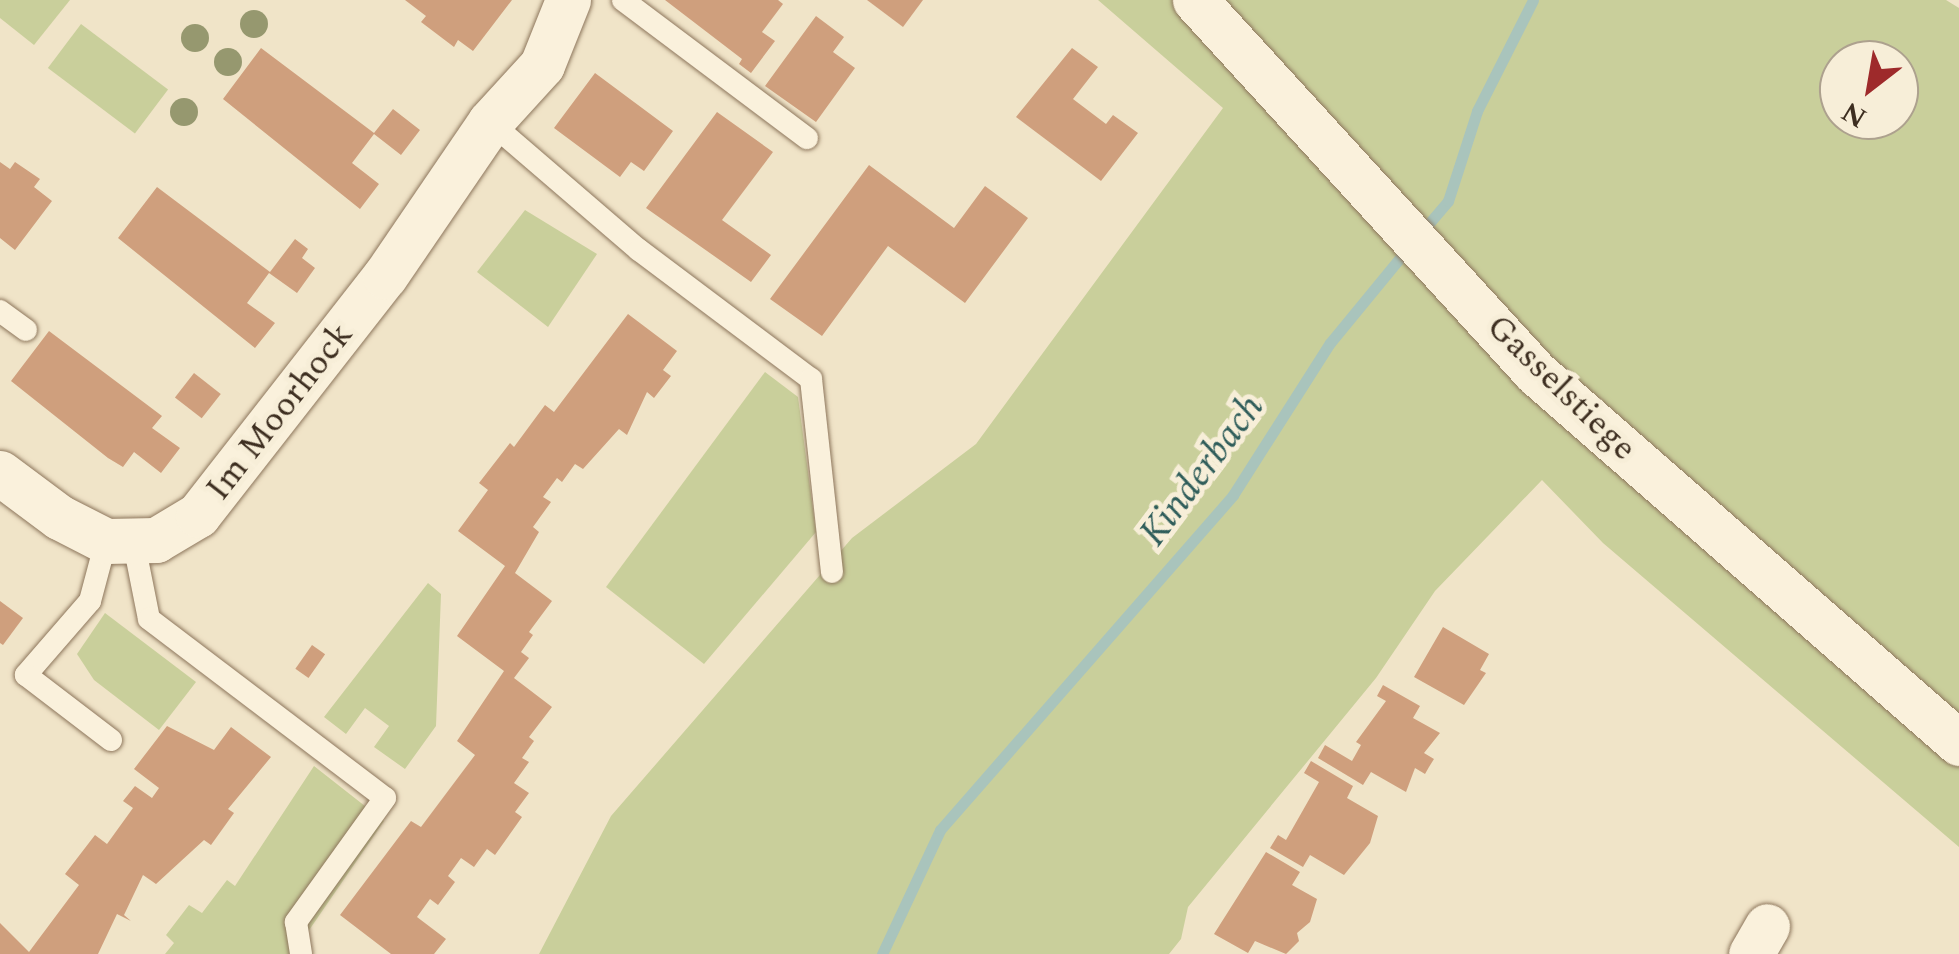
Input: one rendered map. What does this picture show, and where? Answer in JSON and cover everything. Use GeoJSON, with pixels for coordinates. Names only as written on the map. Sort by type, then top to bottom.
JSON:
{"type":"FeatureCollection","features":[{"type":"Feature","properties":{"kind":"street","name":"Im Moorhock"},"geometry":{"type":"LineString","coordinates":[[120,543],[176,532],[218,496],[385,276],[490,122],[542,64],[568,0]]}},
{"type":"Feature","properties":{"kind":"street","name":"Gasselstiege"},"geometry":{"type":"LineString","coordinates":[[1194,0],[1536,373],[1959,744]]}},
{"type":"Feature","properties":{"kind":"street"},"geometry":{"type":"LineString","coordinates":[[0,473],[58,517],[120,543]]}},
{"type":"Feature","properties":{"kind":"lane"},"geometry":{"type":"LineString","coordinates":[[623,0],[807,138]]}},
{"type":"Feature","properties":{"kind":"lane"},"geometry":{"type":"LineString","coordinates":[[490,122],[639,250],[811,379],[832,572]]}},
{"type":"Feature","properties":{"kind":"lane"},"geometry":{"type":"LineString","coordinates":[[0,311],[26,330]]}},
{"type":"Feature","properties":{"kind":"lane"},"geometry":{"type":"LineString","coordinates":[[111,740],[26,675],[90,601],[120,543]]}},
{"type":"Feature","properties":{"kind":"lane"},"geometry":{"type":"LineString","coordinates":[[120,543],[149,619],[385,798],[296,922],[301,954]]}},
{"type":"Feature","properties":{"kind":"green space"},"geometry":{"type":"Polygon","coordinates":[[[0,0],[70,0],[34,45],[0,18],[0,0]]]}},
{"type":"Feature","properties":{"kind":"green space"},"geometry":{"type":"Polygon","coordinates":[[[1098,0],[1946,0],[1959,8],[1959,847],[1603,543],[1542,480],[1435,591],[1376,678],[1188,907],[1181,939],[1169,954],[539,954],[611,816],[852,538],[976,444],[1223,108],[1098,0]]]}},
{"type":"Feature","properties":{"kind":"green space"},"geometry":{"type":"Polygon","coordinates":[[[81,24],[168,90],[135,134],[48,68],[81,24]]]}},
{"type":"Feature","properties":{"kind":"green space"},"geometry":{"type":"Polygon","coordinates":[[[525,210],[597,254],[548,327],[477,272],[525,210]]]}},
{"type":"Feature","properties":{"kind":"green space"},"geometry":{"type":"Polygon","coordinates":[[[765,372],[798,397],[816,532],[704,664],[606,587],[765,372]]]}},
{"type":"Feature","properties":{"kind":"green space"},"geometry":{"type":"Polygon","coordinates":[[[428,583],[441,594],[436,726],[405,769],[374,747],[389,726],[365,708],[346,734],[324,717],[428,583]]]}},
{"type":"Feature","properties":{"kind":"green space"},"geometry":{"type":"Polygon","coordinates":[[[105,613],[196,682],[159,730],[94,680],[77,654],[105,613]]]}},
{"type":"Feature","properties":{"kind":"green space"},"geometry":{"type":"Polygon","coordinates":[[[314,766],[384,821],[303,939],[304,954],[165,954],[174,943],[166,935],[189,905],[202,913],[227,880],[235,886],[314,766]]]}},
{"type":"Feature","properties":{"kind":"building"},"geometry":{"type":"Polygon","coordinates":[[[405,0],[512,0],[473,51],[458,40],[454,47],[421,22],[426,16],[405,0]]]}},
{"type":"Feature","properties":{"kind":"building"},"geometry":{"type":"Polygon","coordinates":[[[665,0],[778,0],[783,4],[762,32],[775,41],[751,73],[739,64],[742,59],[665,0]]]}},
{"type":"Feature","properties":{"kind":"building"},"geometry":{"type":"Polygon","coordinates":[[[867,0],[923,0],[903,27],[867,0]]]}},
{"type":"Feature","properties":{"kind":"building"},"geometry":{"type":"Polygon","coordinates":[[[816,16],[844,37],[833,52],[855,68],[816,122],[765,86],[816,16]]]}},
{"type":"Feature","properties":{"kind":"building"},"geometry":{"type":"Polygon","coordinates":[[[261,48],[374,133],[393,109],[420,130],[401,155],[374,134],[352,163],[379,184],[360,209],[223,99],[261,48]]]}},
{"type":"Feature","properties":{"kind":"building"},"geometry":{"type":"Polygon","coordinates":[[[1072,48],[1098,67],[1073,99],[1106,124],[1113,115],[1138,133],[1101,181],[1016,117],[1072,48]]]}},
{"type":"Feature","properties":{"kind":"building"},"geometry":{"type":"Polygon","coordinates":[[[595,73],[673,131],[644,171],[631,162],[620,177],[554,128],[595,73]]]}},
{"type":"Feature","properties":{"kind":"building"},"geometry":{"type":"Polygon","coordinates":[[[717,112],[773,152],[722,220],[771,255],[751,282],[646,208],[717,112]]]}},
{"type":"Feature","properties":{"kind":"building"},"geometry":{"type":"Polygon","coordinates":[[[0,162],[10,169],[15,162],[40,179],[34,187],[52,201],[15,250],[0,238],[0,162]]]}},
{"type":"Feature","properties":{"kind":"building"},"geometry":{"type":"Polygon","coordinates":[[[869,165],[954,228],[985,186],[1028,218],[965,303],[888,246],[822,336],[770,299],[869,165]]]}},
{"type":"Feature","properties":{"kind":"building"},"geometry":{"type":"Polygon","coordinates":[[[157,187],[270,272],[295,239],[308,249],[302,258],[315,268],[297,293],[269,273],[247,303],[275,323],[255,348],[118,238],[157,187]]]}},
{"type":"Feature","properties":{"kind":"building"},"geometry":{"type":"Polygon","coordinates":[[[628,314],[677,351],[663,370],[671,376],[654,398],[647,392],[627,435],[619,429],[583,469],[575,464],[562,482],[557,478],[543,497],[551,502],[533,527],[539,532],[515,573],[552,601],[529,632],[533,635],[521,652],[529,658],[514,678],[552,707],[529,737],[534,741],[522,758],[529,762],[514,783],[529,793],[515,812],[522,817],[495,855],[487,849],[474,867],[461,858],[448,876],[455,882],[438,905],[430,899],[417,917],[446,939],[434,954],[391,954],[340,915],[411,821],[421,827],[475,755],[457,741],[504,671],[457,636],[505,566],[458,531],[488,490],[479,483],[510,443],[514,447],[545,405],[554,412],[628,314]]]}},
{"type":"Feature","properties":{"kind":"building"},"geometry":{"type":"Polygon","coordinates":[[[49,331],[162,416],[152,428],[180,448],[161,473],[134,452],[123,467],[108,458],[11,381],[49,331]]]}},
{"type":"Feature","properties":{"kind":"building"},"geometry":{"type":"Polygon","coordinates":[[[194,373],[221,394],[202,418],[175,397],[194,373]]]}},
{"type":"Feature","properties":{"kind":"building"},"geometry":{"type":"Polygon","coordinates":[[[0,601],[23,618],[3,645],[0,643],[0,601]]]}},
{"type":"Feature","properties":{"kind":"building"},"geometry":{"type":"Polygon","coordinates":[[[1443,627],[1489,654],[1480,670],[1486,673],[1464,705],[1414,677],[1443,627]]]}},
{"type":"Feature","properties":{"kind":"building"},"geometry":{"type":"Polygon","coordinates":[[[312,645],[325,654],[308,678],[295,669],[312,645]]]}},
{"type":"Feature","properties":{"kind":"building"},"geometry":{"type":"Polygon","coordinates":[[[1383,685],[1420,706],[1413,718],[1440,733],[1424,753],[1434,759],[1425,774],[1415,768],[1406,792],[1371,772],[1363,785],[1318,758],[1325,745],[1352,761],[1361,745],[1356,742],[1386,701],[1377,696],[1383,685]]]}},
{"type":"Feature","properties":{"kind":"building"},"geometry":{"type":"Polygon","coordinates":[[[167,726],[214,750],[231,727],[271,757],[228,809],[234,813],[211,845],[204,840],[156,884],[143,875],[124,915],[131,921],[117,914],[98,954],[0,954],[0,923],[29,952],[79,885],[65,874],[95,835],[107,844],[133,808],[123,801],[135,786],[152,798],[159,788],[134,769],[167,726]]]}},
{"type":"Feature","properties":{"kind":"building"},"geometry":{"type":"Polygon","coordinates":[[[1311,761],[1353,786],[1347,798],[1378,816],[1370,843],[1344,875],[1310,855],[1303,867],[1270,848],[1278,835],[1286,840],[1319,782],[1304,773],[1311,761]]]}},
{"type":"Feature","properties":{"kind":"building"},"geometry":{"type":"Polygon","coordinates":[[[1266,852],[1300,872],[1292,885],[1317,899],[1310,922],[1297,933],[1299,941],[1286,954],[1255,941],[1248,953],[1214,934],[1266,852]]]}},
{"type":"Feature","properties":{"kind":"waterway","name":"Kinderbach"},"geometry":{"type":"LineString","coordinates":[[1420,234],[1448,201],[1477,111],[1533,0]]}},
{"type":"Feature","properties":{"kind":"waterway","name":"Kinderbach"},"geometry":{"type":"LineString","coordinates":[[882,954],[940,830],[1233,495],[1330,343],[1408,248]]}}]}
